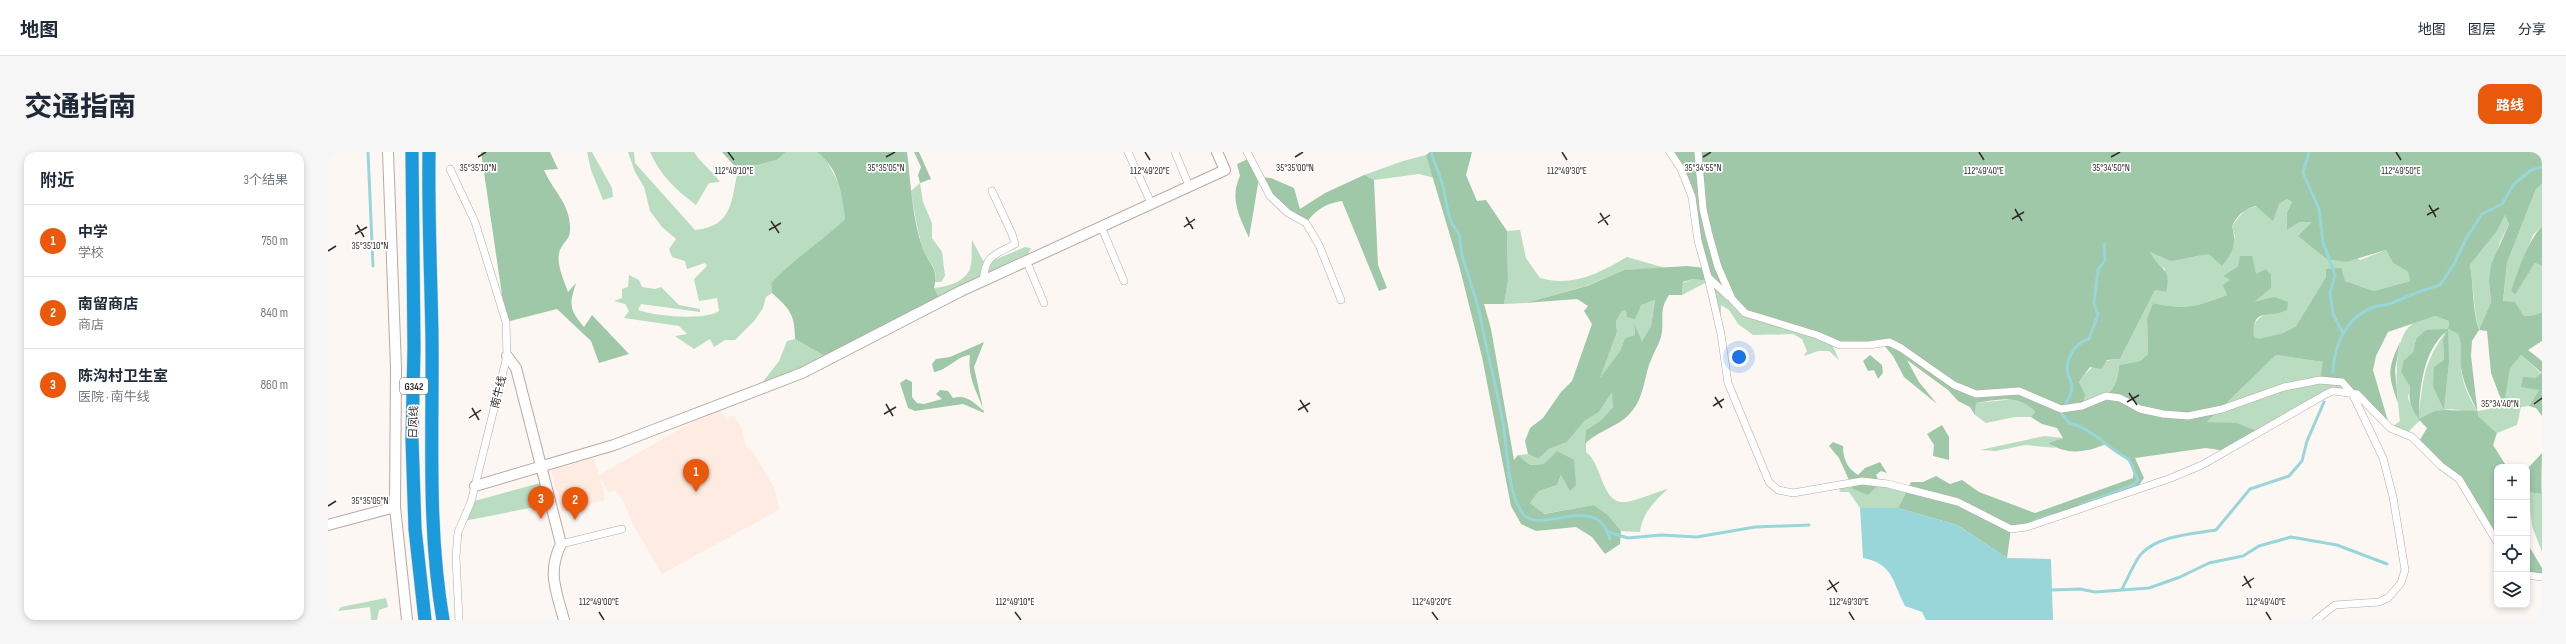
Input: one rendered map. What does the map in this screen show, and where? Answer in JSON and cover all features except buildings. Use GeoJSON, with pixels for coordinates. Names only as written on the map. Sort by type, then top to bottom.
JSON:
{"type":"FeatureCollection","features":[{"type":"Feature","properties":{"kind":"highway","name":"日凤线"},"geometry":{"type":"LineString","coordinates":[[412,152],[414,348],[412,439],[415,529],[425,620]]}},
{"type":"Feature","properties":{"kind":"highway","name":"日凤线"},"geometry":{"type":"LineString","coordinates":[[428,152],[428,249],[432,339],[430,451],[434,540],[443,620]]}},
{"type":"Feature","properties":{"kind":"street"},"geometry":{"type":"LineString","coordinates":[[388,152],[396,368],[395,507],[407,620]]}},
{"type":"Feature","properties":{"kind":"street"},"geometry":{"type":"LineString","coordinates":[[1128,152],[1150,203]]}},
{"type":"Feature","properties":{"kind":"street"},"geometry":{"type":"LineString","coordinates":[[1175,152],[1189,186]]}},
{"type":"Feature","properties":{"kind":"street"},"geometry":{"type":"LineString","coordinates":[[475,486],[614,445],[802,373],[1026,260],[1225,170],[1217,152]]}},
{"type":"Feature","properties":{"kind":"street"},"geometry":{"type":"LineString","coordinates":[[1247,152],[1270,196],[1288,213],[1306,223],[1319,245],[1341,300]]}},
{"type":"Feature","properties":{"kind":"street"},"geometry":{"type":"LineString","coordinates":[[1670,152],[1681,168],[1692,197],[1698,241],[1722,334],[1728,383],[1769,482],[1778,490],[1793,493],[1862,481],[1888,484],[1958,502],[2011,529],[2027,527],[2171,478],[2202,465],[2333,391],[2357,394],[2390,428],[2412,437],[2441,466],[2459,479],[2494,537]]}},
{"type":"Feature","properties":{"kind":"street"},"geometry":{"type":"LineString","coordinates":[[1698,152],[1703,210],[1718,267],[1732,299]]}},
{"type":"Feature","properties":{"kind":"street","name":"南牛线"},"geometry":{"type":"LineString","coordinates":[[450,170],[475,222],[506,322],[506,356],[475,486],[464,521],[458,532],[456,557],[459,620]]}},
{"type":"Feature","properties":{"kind":"street"},"geometry":{"type":"LineString","coordinates":[[983,281],[985,264],[991,257],[1015,244],[1012,234],[992,191]]}},
{"type":"Feature","properties":{"kind":"street"},"geometry":{"type":"LineString","coordinates":[[1101,226],[1124,281]]}},
{"type":"Feature","properties":{"kind":"street"},"geometry":{"type":"LineString","coordinates":[[1026,260],[1044,303]]}},
{"type":"Feature","properties":{"kind":"street"},"geometry":{"type":"LineString","coordinates":[[1708,277],[1745,313],[1817,335],[1831,342],[1869,345],[1890,342],[1919,359],[1954,385],[1976,394],[2019,391],[2061,409],[2082,406],[2106,396],[2120,398],[2140,408],[2156,412],[2188,416],[2222,409],[2284,387],[2320,380],[2342,382],[2352,393],[2383,458],[2389,475],[2404,552],[2405,570],[2402,583],[2388,598],[2372,603],[2343,603],[2335,605],[2316,620]]}},
{"type":"Feature","properties":{"kind":"street"},"geometry":{"type":"LineString","coordinates":[[506,356],[516,368],[540,467],[561,544],[554,560],[552,575],[564,620]]}},
{"type":"Feature","properties":{"kind":"street"},"geometry":{"type":"LineString","coordinates":[[328,524],[395,507]]}},
{"type":"Feature","properties":{"kind":"street"},"geometry":{"type":"LineString","coordinates":[[561,544],[622,529]]}},
{"type":"Feature","properties":{"kind":"street"},"geometry":{"type":"LineString","coordinates":[[2530,575],[2542,577]]}},
{"type":"Feature","properties":{"kind":"shaded area"},"geometry":{"type":"Polygon","coordinates":[[[719,407],[726,419],[733,415],[742,429],[746,447],[753,452],[775,489],[779,510],[662,574],[631,521],[624,503],[615,490],[609,493],[600,477],[605,500],[562,512],[551,470],[594,458],[599,475],[719,407]]]}},
{"type":"Feature","properties":{"kind":"green space"},"geometry":{"type":"Polygon","coordinates":[[[481,152],[550,152],[558,169],[544,170],[563,203],[569,217],[570,234],[560,250],[559,265],[568,292],[576,283],[572,297],[573,311],[584,327],[592,315],[629,354],[599,363],[591,341],[557,309],[506,322],[481,152]]]}},
{"type":"Feature","properties":{"kind":"green space"},"geometry":{"type":"Polygon","coordinates":[[[587,152],[592,152],[612,188],[613,197],[603,200],[591,170],[587,152]]]}},
{"type":"Feature","properties":{"kind":"green space"},"geometry":{"type":"Polygon","coordinates":[[[628,152],[634,152],[635,163],[695,230],[708,228],[724,217],[732,201],[738,170],[777,160],[786,152],[817,152],[825,158],[843,191],[845,219],[788,266],[771,283],[772,293],[766,297],[763,308],[755,320],[735,340],[725,340],[714,347],[710,339],[694,349],[675,336],[687,334],[679,326],[624,318],[629,311],[625,304],[614,301],[622,298],[622,289],[628,287],[629,275],[639,280],[642,287],[655,289],[661,287],[679,305],[700,309],[700,312],[641,304],[638,310],[667,316],[691,317],[712,314],[719,311],[717,298],[699,301],[694,279],[707,266],[705,263],[687,269],[685,261],[672,257],[669,249],[676,239],[662,227],[650,211],[644,187],[635,172],[628,152]]]}},
{"type":"Feature","properties":{"kind":"green space"},"geometry":{"type":"Polygon","coordinates":[[[650,152],[694,152],[720,182],[709,183],[696,205],[669,182],[650,152]]]}},
{"type":"Feature","properties":{"kind":"green space"},"geometry":{"type":"Polygon","coordinates":[[[722,152],[786,152],[777,160],[738,170],[722,152]]]}},
{"type":"Feature","properties":{"kind":"green space"},"geometry":{"type":"Polygon","coordinates":[[[817,152],[907,152],[916,226],[923,249],[935,271],[934,288],[941,301],[830,359],[795,339],[794,324],[790,313],[772,293],[771,283],[788,266],[845,219],[841,191],[835,173],[824,158],[817,152]]]}},
{"type":"Feature","properties":{"kind":"green space"},"geometry":{"type":"Polygon","coordinates":[[[914,152],[919,152],[931,179],[920,183],[918,175],[921,167],[914,152]]]}},
{"type":"Feature","properties":{"kind":"green space"},"geometry":{"type":"Polygon","coordinates":[[[1430,152],[1472,152],[1466,175],[1477,201],[1486,200],[1507,231],[1508,281],[1504,304],[1484,304],[1491,329],[1514,460],[1518,455],[1530,465],[1544,464],[1557,451],[1574,460],[1576,485],[1570,491],[1561,475],[1557,485],[1539,491],[1530,503],[1544,514],[1594,505],[1608,515],[1621,531],[1620,544],[1605,554],[1592,537],[1576,527],[1536,531],[1521,524],[1511,506],[1482,357],[1460,269],[1426,155],[1430,152]]]}},
{"type":"Feature","properties":{"kind":"green space"},"geometry":{"type":"Polygon","coordinates":[[[1670,152],[2542,152],[2542,184],[2536,189],[2507,263],[2503,301],[2515,302],[2524,316],[2535,315],[2542,312],[2542,341],[2528,350],[2542,361],[2542,373],[2521,355],[2510,368],[2505,398],[2502,402],[2491,373],[2487,331],[2479,330],[2472,341],[2471,356],[2478,416],[2497,433],[2493,445],[2505,464],[2494,464],[2494,537],[2459,479],[2418,443],[2427,428],[2418,419],[2412,409],[2409,392],[2410,386],[2401,372],[2404,360],[2413,352],[2416,339],[2426,330],[2448,329],[2449,321],[2435,316],[2388,332],[2376,356],[2373,370],[2390,428],[2342,382],[2320,380],[2323,362],[2276,355],[2207,422],[2236,423],[2260,432],[2226,451],[2206,448],[2135,458],[2144,478],[2137,488],[2011,529],[2007,558],[1957,525],[1898,508],[1911,482],[1923,482],[1936,476],[1950,484],[1962,480],[1979,492],[2035,513],[2133,478],[2134,468],[2125,458],[2106,444],[2084,451],[2069,451],[2055,447],[2048,443],[2063,438],[2057,428],[2042,424],[2031,417],[2035,412],[2022,402],[2008,399],[1976,403],[1975,415],[1970,407],[1958,401],[1948,390],[1907,360],[1919,382],[1937,404],[1904,377],[1893,356],[1882,343],[1840,345],[1745,313],[1710,281],[1692,279],[1683,282],[1682,295],[1669,295],[1663,311],[1661,337],[1649,365],[1639,401],[1627,416],[1615,425],[1590,439],[1585,444],[1586,430],[1600,421],[1613,407],[1612,393],[1599,412],[1584,421],[1567,442],[1549,449],[1538,459],[1528,454],[1525,441],[1530,428],[1543,418],[1561,392],[1572,381],[1592,324],[1584,311],[1588,306],[1577,299],[1525,303],[1587,286],[1624,270],[1687,266],[1706,268],[1692,197],[1670,152]],[[2287,199],[2279,204],[2273,221],[2256,206],[2244,211],[2236,219],[2232,226],[2234,238],[2233,248],[2222,266],[2209,254],[2171,261],[2150,252],[2166,273],[2166,292],[2155,290],[2120,359],[2107,360],[2101,369],[2090,367],[2079,382],[2085,395],[2082,406],[2109,393],[2116,382],[2119,365],[2140,361],[2148,354],[2147,318],[2153,303],[2182,307],[2199,305],[2227,295],[2223,285],[2230,280],[2223,276],[2238,266],[2240,256],[2252,256],[2256,274],[2266,269],[2271,275],[2271,288],[2254,302],[2274,297],[2288,302],[2287,310],[2259,317],[2254,327],[2254,337],[2259,339],[2283,333],[2296,326],[2326,277],[2326,269],[2341,268],[2345,281],[2374,291],[2410,281],[2408,272],[2393,263],[2386,250],[2346,262],[2327,259],[2298,236],[2312,222],[2300,222],[2287,230],[2287,212],[2292,202],[2287,199]],[[2505,215],[2497,231],[2470,265],[2479,330],[2491,302],[2489,282],[2491,265],[2509,224],[2505,215]],[[1655,300],[1641,305],[1635,319],[1627,317],[1626,310],[1622,311],[1616,321],[1617,332],[1600,378],[1620,351],[1625,338],[1635,335],[1634,323],[1642,342],[1651,326],[1655,300]],[[2448,329],[2449,363],[2444,410],[2477,411],[2462,373],[2461,346],[2458,334],[2448,329]],[[2447,331],[2432,349],[2424,371],[2420,396],[2419,419],[2435,411],[2444,410],[2433,387],[2434,367],[2444,360],[2443,340],[2447,331]]]}},
{"type":"Feature","properties":{"kind":"green space"},"geometry":{"type":"Polygon","coordinates":[[[1426,155],[1434,178],[1419,174],[1374,180],[1364,175],[1403,161],[1426,155]]]}},
{"type":"Feature","properties":{"kind":"green space"},"geometry":{"type":"Polygon","coordinates":[[[1250,158],[1259,177],[1271,178],[1294,188],[1300,209],[1325,193],[1364,175],[1374,180],[1378,265],[1387,288],[1379,291],[1342,201],[1322,208],[1306,223],[1288,213],[1259,178],[1249,238],[1237,208],[1236,192],[1240,176],[1237,164],[1250,158]]]}},
{"type":"Feature","properties":{"kind":"green space"},"geometry":{"type":"Polygon","coordinates":[[[920,183],[923,202],[932,223],[932,238],[942,252],[945,276],[941,282],[935,282],[936,277],[934,269],[923,249],[917,227],[911,191],[920,183]]]}},
{"type":"Feature","properties":{"kind":"green space"},"geometry":{"type":"Polygon","coordinates":[[[2542,184],[2542,226],[2533,235],[2511,291],[2515,295],[2535,263],[2542,266],[2542,312],[2535,315],[2524,316],[2515,302],[2503,302],[2507,263],[2536,189],[2542,184]]]}},
{"type":"Feature","properties":{"kind":"green space"},"geometry":{"type":"Polygon","coordinates":[[[2287,199],[2292,202],[2287,212],[2287,230],[2300,222],[2313,222],[2360,260],[2386,250],[2393,263],[2408,272],[2410,281],[2374,291],[2345,281],[2326,277],[2296,326],[2283,333],[2259,340],[2254,337],[2254,324],[2258,319],[2270,312],[2253,302],[2256,274],[2238,266],[2223,276],[2230,280],[2227,295],[2199,305],[2182,307],[2153,303],[2147,318],[2148,354],[2140,361],[2119,365],[2116,382],[2109,393],[2082,406],[2079,382],[2096,365],[2106,361],[2120,359],[2155,290],[2166,292],[2165,269],[2154,261],[2150,252],[2176,257],[2195,257],[2203,255],[2235,237],[2232,226],[2246,208],[2279,204],[2287,199]]]}},
{"type":"Feature","properties":{"kind":"green space"},"geometry":{"type":"Polygon","coordinates":[[[2505,214],[2509,224],[2500,242],[2489,282],[2491,302],[2479,330],[2470,265],[2497,231],[2505,214]]]}},
{"type":"Feature","properties":{"kind":"green space"},"geometry":{"type":"Polygon","coordinates":[[[2542,226],[2542,266],[2535,263],[2515,295],[2511,291],[2520,266],[2527,249],[2536,233],[2542,226]]]}},
{"type":"Feature","properties":{"kind":"green space"},"geometry":{"type":"Polygon","coordinates":[[[1520,230],[1526,258],[1540,278],[1563,281],[1574,280],[1606,269],[1627,257],[1669,269],[1624,270],[1586,286],[1525,303],[1504,304],[1508,281],[1507,231],[1520,230]]]}},
{"type":"Feature","properties":{"kind":"green space"},"geometry":{"type":"Polygon","coordinates":[[[972,240],[985,264],[1025,247],[1031,248],[1026,260],[941,301],[934,288],[953,284],[966,275],[971,264],[972,240]]]}},
{"type":"Feature","properties":{"kind":"green space"},"geometry":{"type":"Polygon","coordinates":[[[1692,279],[1709,281],[1682,295],[1683,283],[1692,279]]]}},
{"type":"Feature","properties":{"kind":"green space"},"geometry":{"type":"Polygon","coordinates":[[[1709,281],[1831,342],[1839,360],[1829,351],[1818,351],[1804,356],[1807,351],[1802,339],[1793,334],[1753,335],[1738,324],[1729,310],[1721,305],[1721,334],[1709,281]]]}},
{"type":"Feature","properties":{"kind":"green space"},"geometry":{"type":"Polygon","coordinates":[[[1655,300],[1651,326],[1642,343],[1634,324],[1635,335],[1625,338],[1620,351],[1599,380],[1617,332],[1616,321],[1622,311],[1655,300]]]}},
{"type":"Feature","properties":{"kind":"green space"},"geometry":{"type":"Polygon","coordinates":[[[2435,316],[2449,321],[2448,329],[2458,334],[2460,338],[2461,367],[2464,385],[2477,411],[2490,409],[2502,401],[2505,383],[2510,367],[2521,355],[2542,374],[2535,378],[2539,390],[2529,406],[2521,407],[2517,425],[2497,433],[2474,415],[2450,409],[2439,411],[2428,416],[2406,435],[2390,428],[2400,421],[2397,369],[2401,341],[2406,331],[2414,323],[2435,316]],[[2448,329],[2416,339],[2413,352],[2404,360],[2410,386],[2408,398],[2418,419],[2423,382],[2429,362],[2439,341],[2448,329]],[[2443,340],[2444,360],[2433,387],[2444,409],[2449,363],[2443,340]]]}},
{"type":"Feature","properties":{"kind":"green space"},"geometry":{"type":"Polygon","coordinates":[[[795,339],[830,359],[755,392],[779,361],[787,341],[795,339]]]}},
{"type":"Feature","properties":{"kind":"green space"},"geometry":{"type":"Polygon","coordinates":[[[984,342],[974,367],[983,409],[971,377],[969,363],[970,355],[961,358],[944,369],[934,372],[932,364],[936,359],[950,357],[984,342]]]}},
{"type":"Feature","properties":{"kind":"green space"},"geometry":{"type":"Polygon","coordinates":[[[2400,342],[2395,370],[2398,403],[2392,385],[2390,372],[2393,359],[2400,342]]]}},
{"type":"Feature","properties":{"kind":"green space"},"geometry":{"type":"Polygon","coordinates":[[[1870,355],[1882,365],[1883,373],[1878,379],[1874,370],[1868,371],[1863,361],[1870,355]]]}},
{"type":"Feature","properties":{"kind":"green space"},"geometry":{"type":"Polygon","coordinates":[[[2276,355],[2323,362],[2352,393],[2333,391],[2260,432],[2207,422],[2276,355]]]}},
{"type":"Feature","properties":{"kind":"green space"},"geometry":{"type":"Polygon","coordinates":[[[2542,373],[2542,416],[2536,408],[2529,406],[2539,390],[2521,387],[2523,377],[2535,378],[2542,373]]]}},
{"type":"Feature","properties":{"kind":"green space"},"geometry":{"type":"Polygon","coordinates":[[[906,379],[912,382],[912,397],[917,403],[924,404],[942,399],[936,394],[940,390],[948,391],[953,398],[966,398],[984,413],[963,404],[915,411],[908,408],[900,383],[906,379]]]}},
{"type":"Feature","properties":{"kind":"green space"},"geometry":{"type":"Polygon","coordinates":[[[1613,392],[1613,407],[1600,421],[1586,430],[1586,452],[1596,465],[1607,491],[1618,501],[1626,502],[1668,489],[1658,498],[1646,513],[1640,532],[1621,531],[1608,515],[1594,505],[1543,514],[1530,503],[1539,491],[1557,485],[1561,476],[1544,464],[1530,465],[1518,455],[1528,454],[1538,459],[1549,449],[1567,442],[1584,420],[1599,412],[1613,392]]]}},
{"type":"Feature","properties":{"kind":"green space"},"geometry":{"type":"Polygon","coordinates":[[[2015,399],[2027,403],[2035,412],[2031,417],[2015,417],[1986,423],[1975,415],[1976,403],[2015,399]]]}},
{"type":"Feature","properties":{"kind":"green space"},"geometry":{"type":"Polygon","coordinates":[[[1942,425],[1949,437],[1949,460],[1933,456],[1934,445],[1927,434],[1942,425]]]}},
{"type":"Feature","properties":{"kind":"green space"},"geometry":{"type":"Polygon","coordinates":[[[2044,436],[2063,438],[2048,443],[2056,448],[2025,445],[1996,451],[1980,450],[2044,436]]]}},
{"type":"Feature","properties":{"kind":"green space"},"geometry":{"type":"Polygon","coordinates":[[[1833,442],[1843,446],[1846,463],[1858,475],[1865,468],[1880,462],[1887,473],[1881,471],[1876,475],[1880,483],[1868,495],[1853,489],[1839,458],[1829,446],[1833,442]]]}},
{"type":"Feature","properties":{"kind":"green space"},"geometry":{"type":"Polygon","coordinates":[[[2542,453],[2541,494],[2530,492],[2530,466],[2542,453]]]}},
{"type":"Feature","properties":{"kind":"green space"},"geometry":{"type":"Polygon","coordinates":[[[2542,478],[2542,552],[2532,526],[2530,509],[2530,492],[2541,494],[2542,478]]]}},
{"type":"Feature","properties":{"kind":"green space"},"geometry":{"type":"Polygon","coordinates":[[[544,482],[550,504],[464,521],[471,502],[544,482]]]}},
{"type":"Feature","properties":{"kind":"green space"},"geometry":{"type":"Polygon","coordinates":[[[1880,483],[1907,489],[1898,508],[1860,508],[1849,492],[1840,492],[1838,484],[1880,483]]]}},
{"type":"Feature","properties":{"kind":"green space"},"geometry":{"type":"Polygon","coordinates":[[[2530,548],[2542,568],[2542,577],[2530,575],[2530,548]]]}},
{"type":"Feature","properties":{"kind":"green space"},"geometry":{"type":"Polygon","coordinates":[[[386,598],[388,607],[379,610],[377,620],[371,620],[370,607],[338,611],[341,607],[386,598]]]}},
{"type":"Feature","properties":{"kind":"water"},"geometry":{"type":"Polygon","coordinates":[[[1860,508],[1898,508],[1957,525],[2007,558],[2051,559],[2053,620],[1926,620],[1922,612],[1905,606],[1891,575],[1886,569],[1873,561],[1863,558],[1860,508]]]}},
{"type":"Feature","properties":{"kind":"waterway"},"geometry":{"type":"LineString","coordinates":[[368,152],[373,266]]}},
{"type":"Feature","properties":{"kind":"waterway"},"geometry":{"type":"LineString","coordinates":[[1431,152],[1441,179],[1449,217],[1459,234],[1462,255],[1478,308],[1503,422],[1508,468],[1516,501],[1521,511],[1529,518],[1540,520],[1580,515],[1592,517],[1603,524],[1610,539]]}},
{"type":"Feature","properties":{"kind":"waterway"},"geometry":{"type":"LineString","coordinates":[[2309,152],[2303,173],[2319,209],[2323,242],[2335,275],[2330,293],[2333,314],[2343,333]]}},
{"type":"Feature","properties":{"kind":"waterway"},"geometry":{"type":"LineString","coordinates":[[2333,372],[2339,342],[2343,333],[2356,318],[2374,307],[2390,304],[2440,285],[2454,264],[2467,237],[2482,214],[2502,204],[2514,184],[2531,170],[2542,167]]}},
{"type":"Feature","properties":{"kind":"waterway"},"geometry":{"type":"LineString","coordinates":[[2066,403],[2072,388],[2067,368],[2070,357],[2072,352],[2079,344],[2089,339],[2098,315],[2094,303],[2098,270],[2105,260],[2104,244]]}},
{"type":"Feature","properties":{"kind":"waterway"},"geometry":{"type":"LineString","coordinates":[[2122,589],[2139,557],[2148,548],[2176,536],[2216,530],[2250,489],[2289,476],[2302,461],[2307,441],[2324,402]]}},
{"type":"Feature","properties":{"kind":"waterway"},"geometry":{"type":"LineString","coordinates":[[2062,414],[2069,423],[2085,429],[2121,455],[2129,459],[2138,480],[2133,485],[2080,505]]}},
{"type":"Feature","properties":{"kind":"waterway"},"geometry":{"type":"LineString","coordinates":[[2036,520],[2052,515]]}},
{"type":"Feature","properties":{"kind":"waterway"},"geometry":{"type":"LineString","coordinates":[[1608,532],[1628,538],[1661,535],[1697,537],[1755,527],[1809,525]]}},
{"type":"Feature","properties":{"kind":"waterway"},"geometry":{"type":"LineString","coordinates":[[2052,590],[2080,589],[2095,592],[2149,588],[2180,577],[2209,563],[2243,556],[2259,546],[2291,537],[2337,545],[2387,564]]}},
{"type":"Feature","properties":{"kind":"place","name":"中学"},"geometry":{"type":"Point","coordinates":[696,492]}},
{"type":"Feature","properties":{"kind":"place","name":"陈沟村卫生室"},"geometry":{"type":"Point","coordinates":[541,519]}},
{"type":"Feature","properties":{"kind":"place","name":"南留商店"},"geometry":{"type":"Point","coordinates":[575,520]}}]}
